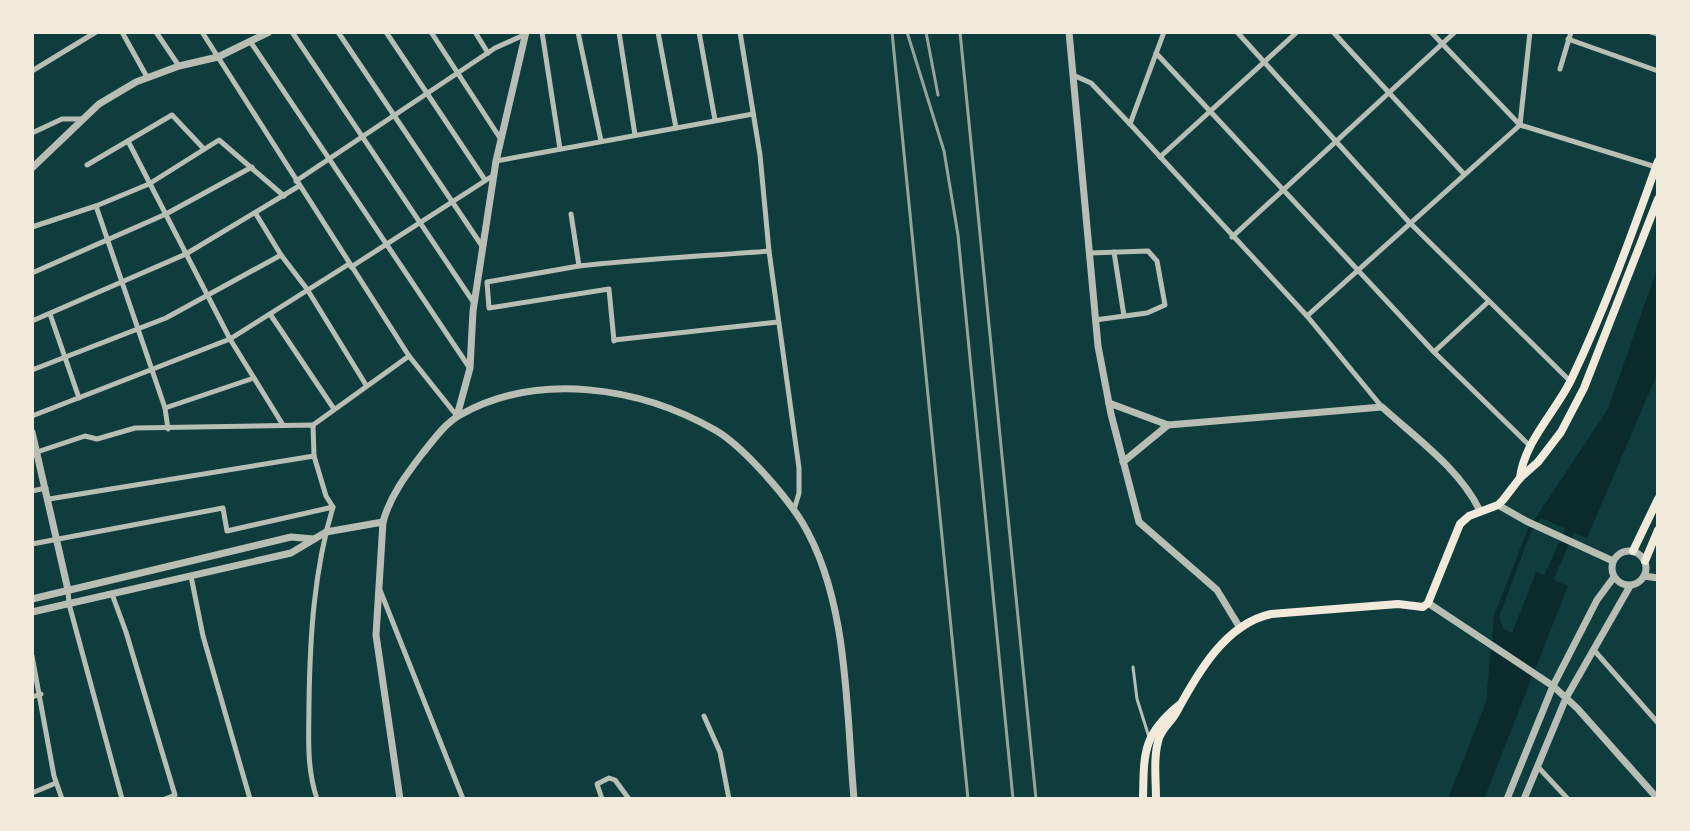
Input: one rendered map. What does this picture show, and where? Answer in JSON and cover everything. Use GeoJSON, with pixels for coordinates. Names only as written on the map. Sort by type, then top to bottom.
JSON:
{"type":"FeatureCollection","features":[{"type":"Feature","properties":{"kind":"main road"},"geometry":{"type":"LineString","coordinates":[[1520,478],[1521,467],[1531,447],[1570,381],[1613,281],[1657,164]]}},
{"type":"Feature","properties":{"kind":"main road"},"geometry":{"type":"LineString","coordinates":[[1143,799],[1144,759],[1149,737],[1160,720],[1179,704],[1212,656],[1253,619],[1271,614],[1411,605],[1423,607],[1428,603],[1456,531],[1469,516],[1498,505],[1550,448],[1584,388],[1658,199]]}},
{"type":"Feature","properties":{"kind":"main road"},"geometry":{"type":"LineString","coordinates":[[1633,551],[1658,499]]}},
{"type":"Feature","properties":{"kind":"main road"},"geometry":{"type":"LineString","coordinates":[[1645,561],[1658,530]]}},
{"type":"Feature","properties":{"kind":"main road"},"geometry":{"type":"LineString","coordinates":[[1156,799],[1157,746],[1162,731],[1176,714],[1179,704]]}},
{"type":"Feature","properties":{"kind":"street"},"geometry":{"type":"LineString","coordinates":[[32,71],[96,32]]}},
{"type":"Feature","properties":{"kind":"street"},"geometry":{"type":"LineString","coordinates":[[122,32],[147,77]]}},
{"type":"Feature","properties":{"kind":"street"},"geometry":{"type":"LineString","coordinates":[[156,32],[179,66]]}},
{"type":"Feature","properties":{"kind":"street"},"geometry":{"type":"LineString","coordinates":[[202,32],[409,356],[457,416]]}},
{"type":"Feature","properties":{"kind":"street"},"geometry":{"type":"LineString","coordinates":[[32,168],[99,104],[147,77],[218,57],[269,32]]}},
{"type":"Feature","properties":{"kind":"street"},"geometry":{"type":"LineString","coordinates":[[292,32],[474,303]]}},
{"type":"Feature","properties":{"kind":"street"},"geometry":{"type":"LineString","coordinates":[[338,32],[483,247]]}},
{"type":"Feature","properties":{"kind":"street"},"geometry":{"type":"LineString","coordinates":[[386,32],[485,180]]}},
{"type":"Feature","properties":{"kind":"street"},"geometry":{"type":"LineString","coordinates":[[431,32],[501,138]]}},
{"type":"Feature","properties":{"kind":"street"},"geometry":{"type":"LineString","coordinates":[[475,32],[488,53]]}},
{"type":"Feature","properties":{"kind":"street"},"geometry":{"type":"LineString","coordinates":[[542,32],[560,149]]}},
{"type":"Feature","properties":{"kind":"street"},"geometry":{"type":"LineString","coordinates":[[578,32],[601,141]]}},
{"type":"Feature","properties":{"kind":"street"},"geometry":{"type":"LineString","coordinates":[[619,32],[635,135]]}},
{"type":"Feature","properties":{"kind":"street"},"geometry":{"type":"LineString","coordinates":[[658,32],[676,128]]}},
{"type":"Feature","properties":{"kind":"street"},"geometry":{"type":"LineString","coordinates":[[699,32],[715,120]]}},
{"type":"Feature","properties":{"kind":"street"},"geometry":{"type":"LineString","coordinates":[[740,32],[760,155],[769,251],[799,468],[799,493],[794,511]]}},
{"type":"Feature","properties":{"kind":"street"},"geometry":{"type":"LineString","coordinates":[[1069,32],[1095,320],[1109,403],[1139,522],[1217,590],[1240,628]]}},
{"type":"Feature","properties":{"kind":"street"},"geometry":{"type":"LineString","coordinates":[[1130,124],[1164,32]]}},
{"type":"Feature","properties":{"kind":"street"},"geometry":{"type":"LineString","coordinates":[[1237,32],[1409,222],[1570,381]]}},
{"type":"Feature","properties":{"kind":"street"},"geometry":{"type":"LineString","coordinates":[[1160,157],[1297,32]]}},
{"type":"Feature","properties":{"kind":"street"},"geometry":{"type":"LineString","coordinates":[[1333,32],[1464,174]]}},
{"type":"Feature","properties":{"kind":"street"},"geometry":{"type":"LineString","coordinates":[[1431,32],[1520,125],[1657,164]]}},
{"type":"Feature","properties":{"kind":"street"},"geometry":{"type":"LineString","coordinates":[[1232,237],[1455,32]]}},
{"type":"Feature","properties":{"kind":"street"},"geometry":{"type":"LineString","coordinates":[[1307,316],[1520,125],[1530,32]]}},
{"type":"Feature","properties":{"kind":"street"},"geometry":{"type":"LineString","coordinates":[[1560,69],[1571,32]]}},
{"type":"Feature","properties":{"kind":"street"},"geometry":{"type":"LineString","coordinates":[[1651,32],[1658,34]]}},
{"type":"Feature","properties":{"kind":"street"},"geometry":{"type":"LineString","coordinates":[[32,321],[186,254],[256,214],[362,135],[488,53],[525,34]]}},
{"type":"Feature","properties":{"kind":"street"},"geometry":{"type":"LineString","coordinates":[[457,416],[470,368],[474,303],[496,161],[525,34]]}},
{"type":"Feature","properties":{"kind":"street"},"geometry":{"type":"LineString","coordinates":[[1568,39],[1658,71]]}},
{"type":"Feature","properties":{"kind":"street"},"geometry":{"type":"LineString","coordinates":[[250,41],[470,368]]}},
{"type":"Feature","properties":{"kind":"street"},"geometry":{"type":"LineString","coordinates":[[1156,53],[1434,352],[1531,447]]}},
{"type":"Feature","properties":{"kind":"street"},"geometry":{"type":"LineString","coordinates":[[1073,75],[1091,83],[1130,124],[1307,316],[1382,407],[1459,478],[1473,495],[1480,511]]}},
{"type":"Feature","properties":{"kind":"street"},"geometry":{"type":"LineString","coordinates":[[496,161],[753,114]]}},
{"type":"Feature","properties":{"kind":"street"},"geometry":{"type":"LineString","coordinates":[[87,165],[172,115],[204,149]]}},
{"type":"Feature","properties":{"kind":"street"},"geometry":{"type":"LineString","coordinates":[[32,133],[62,119],[81,119]]}},
{"type":"Feature","properties":{"kind":"street"},"geometry":{"type":"LineString","coordinates":[[32,227],[150,184],[219,140],[284,196]]}},
{"type":"Feature","properties":{"kind":"street"},"geometry":{"type":"LineString","coordinates":[[128,141],[230,339],[283,426]]}},
{"type":"Feature","properties":{"kind":"street"},"geometry":{"type":"LineString","coordinates":[[32,273],[166,214],[252,167]]}},
{"type":"Feature","properties":{"kind":"street"},"geometry":{"type":"LineString","coordinates":[[32,416],[230,339],[494,175]]}},
{"type":"Feature","properties":{"kind":"street"},"geometry":{"type":"LineString","coordinates":[[96,206],[165,408],[168,429]]}},
{"type":"Feature","properties":{"kind":"street"},"geometry":{"type":"LineString","coordinates":[[256,214],[366,385]]}},
{"type":"Feature","properties":{"kind":"street"},"geometry":{"type":"LineString","coordinates":[[571,214],[579,266]]}},
{"type":"Feature","properties":{"kind":"street"},"geometry":{"type":"LineString","coordinates":[[769,251],[579,266],[487,282],[489,308],[609,289],[614,341],[778,322]]}},
{"type":"Feature","properties":{"kind":"street"},"geometry":{"type":"LineString","coordinates":[[1089,253],[1148,251],[1157,261],[1165,305],[1147,313],[1095,320]]}},
{"type":"Feature","properties":{"kind":"street"},"geometry":{"type":"LineString","coordinates":[[1114,252],[1124,316]]}},
{"type":"Feature","properties":{"kind":"street"},"geometry":{"type":"LineString","coordinates":[[32,370],[137,329],[208,296],[281,255]]}},
{"type":"Feature","properties":{"kind":"street"},"geometry":{"type":"LineString","coordinates":[[1434,352],[1488,302]]}},
{"type":"Feature","properties":{"kind":"street"},"geometry":{"type":"LineString","coordinates":[[50,314],[79,398]]}},
{"type":"Feature","properties":{"kind":"street"},"geometry":{"type":"LineString","coordinates":[[270,314],[334,409]]}},
{"type":"Feature","properties":{"kind":"street"},"geometry":{"type":"LineString","coordinates":[[37,452],[85,436],[97,439],[135,428],[313,425],[409,356]]}},
{"type":"Feature","properties":{"kind":"street"},"geometry":{"type":"LineString","coordinates":[[165,408],[254,378]]}},
{"type":"Feature","properties":{"kind":"street"},"geometry":{"type":"LineString","coordinates":[[400,799],[376,635],[383,522],[391,499],[410,469],[457,416],[517,394],[554,389],[630,395],[717,431],[739,448],[794,511],[816,548],[836,609],[854,799]]}},
{"type":"Feature","properties":{"kind":"street"},"geometry":{"type":"LineString","coordinates":[[1109,403],[1168,425],[1382,407]]}},
{"type":"Feature","properties":{"kind":"street"},"geometry":{"type":"LineString","coordinates":[[313,425],[314,456],[326,496],[333,507],[326,532],[310,646],[308,758],[317,799]]}},
{"type":"Feature","properties":{"kind":"street"},"geometry":{"type":"LineString","coordinates":[[1123,462],[1168,425]]}},
{"type":"Feature","properties":{"kind":"street"},"geometry":{"type":"LineString","coordinates":[[32,432],[49,499],[69,604],[122,799]]}},
{"type":"Feature","properties":{"kind":"street"},"geometry":{"type":"LineString","coordinates":[[49,499],[314,456]]}},
{"type":"Feature","properties":{"kind":"street"},"geometry":{"type":"LineString","coordinates":[[32,491],[46,488]]}},
{"type":"Feature","properties":{"kind":"street"},"geometry":{"type":"LineString","coordinates":[[1498,505],[1613,561]]}},
{"type":"Feature","properties":{"kind":"street"},"geometry":{"type":"LineString","coordinates":[[32,544],[56,537],[223,508],[227,531],[333,507]]}},
{"type":"Feature","properties":{"kind":"street"},"geometry":{"type":"LineString","coordinates":[[32,612],[291,553],[326,532],[383,522]]}},
{"type":"Feature","properties":{"kind":"street"},"geometry":{"type":"LineString","coordinates":[[32,599],[291,537],[315,539]]}},
{"type":"Feature","properties":{"kind":"street"},"geometry":{"type":"LineString","coordinates":[[1625,551],[1633,551],[1645,561],[1644,576],[1630,586],[1621,584],[1611,569],[1613,561],[1625,551]]}},
{"type":"Feature","properties":{"kind":"street"},"geometry":{"type":"LineString","coordinates":[[191,576],[203,636],[250,799]]}},
{"type":"Feature","properties":{"kind":"street"},"geometry":{"type":"LineString","coordinates":[[1644,576],[1657,579]]}},
{"type":"Feature","properties":{"kind":"street"},"geometry":{"type":"LineString","coordinates":[[1507,799],[1553,686],[1597,600],[1614,577]]}},
{"type":"Feature","properties":{"kind":"street"},"geometry":{"type":"LineString","coordinates":[[378,585],[463,799]]}},
{"type":"Feature","properties":{"kind":"street"},"geometry":{"type":"LineString","coordinates":[[1524,799],[1566,698],[1630,586]]}},
{"type":"Feature","properties":{"kind":"street"},"geometry":{"type":"LineString","coordinates":[[112,594],[176,797],[165,799]]}},
{"type":"Feature","properties":{"kind":"street"},"geometry":{"type":"LineString","coordinates":[[1428,603],[1553,686],[1658,799]]}},
{"type":"Feature","properties":{"kind":"street"},"geometry":{"type":"LineString","coordinates":[[1592,648],[1658,723]]}},
{"type":"Feature","properties":{"kind":"street"},"geometry":{"type":"LineString","coordinates":[[32,656],[56,783],[62,799]]}},
{"type":"Feature","properties":{"kind":"street"},"geometry":{"type":"LineString","coordinates":[[32,697],[41,694]]}},
{"type":"Feature","properties":{"kind":"street"},"geometry":{"type":"LineString","coordinates":[[704,716],[720,752],[729,799]]}},
{"type":"Feature","properties":{"kind":"street"},"geometry":{"type":"LineString","coordinates":[[1537,766],[1568,799]]}},
{"type":"Feature","properties":{"kind":"street"},"geometry":{"type":"LineString","coordinates":[[602,799],[597,784],[609,778],[615,780],[629,799]]}},
{"type":"Feature","properties":{"kind":"street"},"geometry":{"type":"LineString","coordinates":[[32,793],[56,783]]}},
{"type":"Feature","properties":{"kind":"lane"},"geometry":{"type":"LineString","coordinates":[[1133,667],[1137,699],[1149,737]]}},
{"type":"Feature","properties":{"kind":"water"},"geometry":{"type":"Polygon","coordinates":[[[1658,266],[1658,372],[1587,538],[1541,518],[1530,534],[1499,617],[1504,629],[1512,633],[1536,572],[1568,586],[1484,799],[1448,799],[1486,702],[1494,616],[1527,531],[1608,409],[1658,266]]]}},
{"type":"Feature","properties":{"kind":"waterway"},"geometry":{"type":"LineString","coordinates":[[1544,588],[1575,519]]}},
{"type":"Feature","properties":{"kind":"railway"},"geometry":{"type":"LineString","coordinates":[[892,32],[968,799]]}},
{"type":"Feature","properties":{"kind":"railway"},"geometry":{"type":"LineString","coordinates":[[907,32],[944,151],[958,235],[1013,799]]}},
{"type":"Feature","properties":{"kind":"railway"},"geometry":{"type":"LineString","coordinates":[[926,32],[938,95]]}},
{"type":"Feature","properties":{"kind":"railway"},"geometry":{"type":"LineString","coordinates":[[960,32],[1036,799]]}}]}
